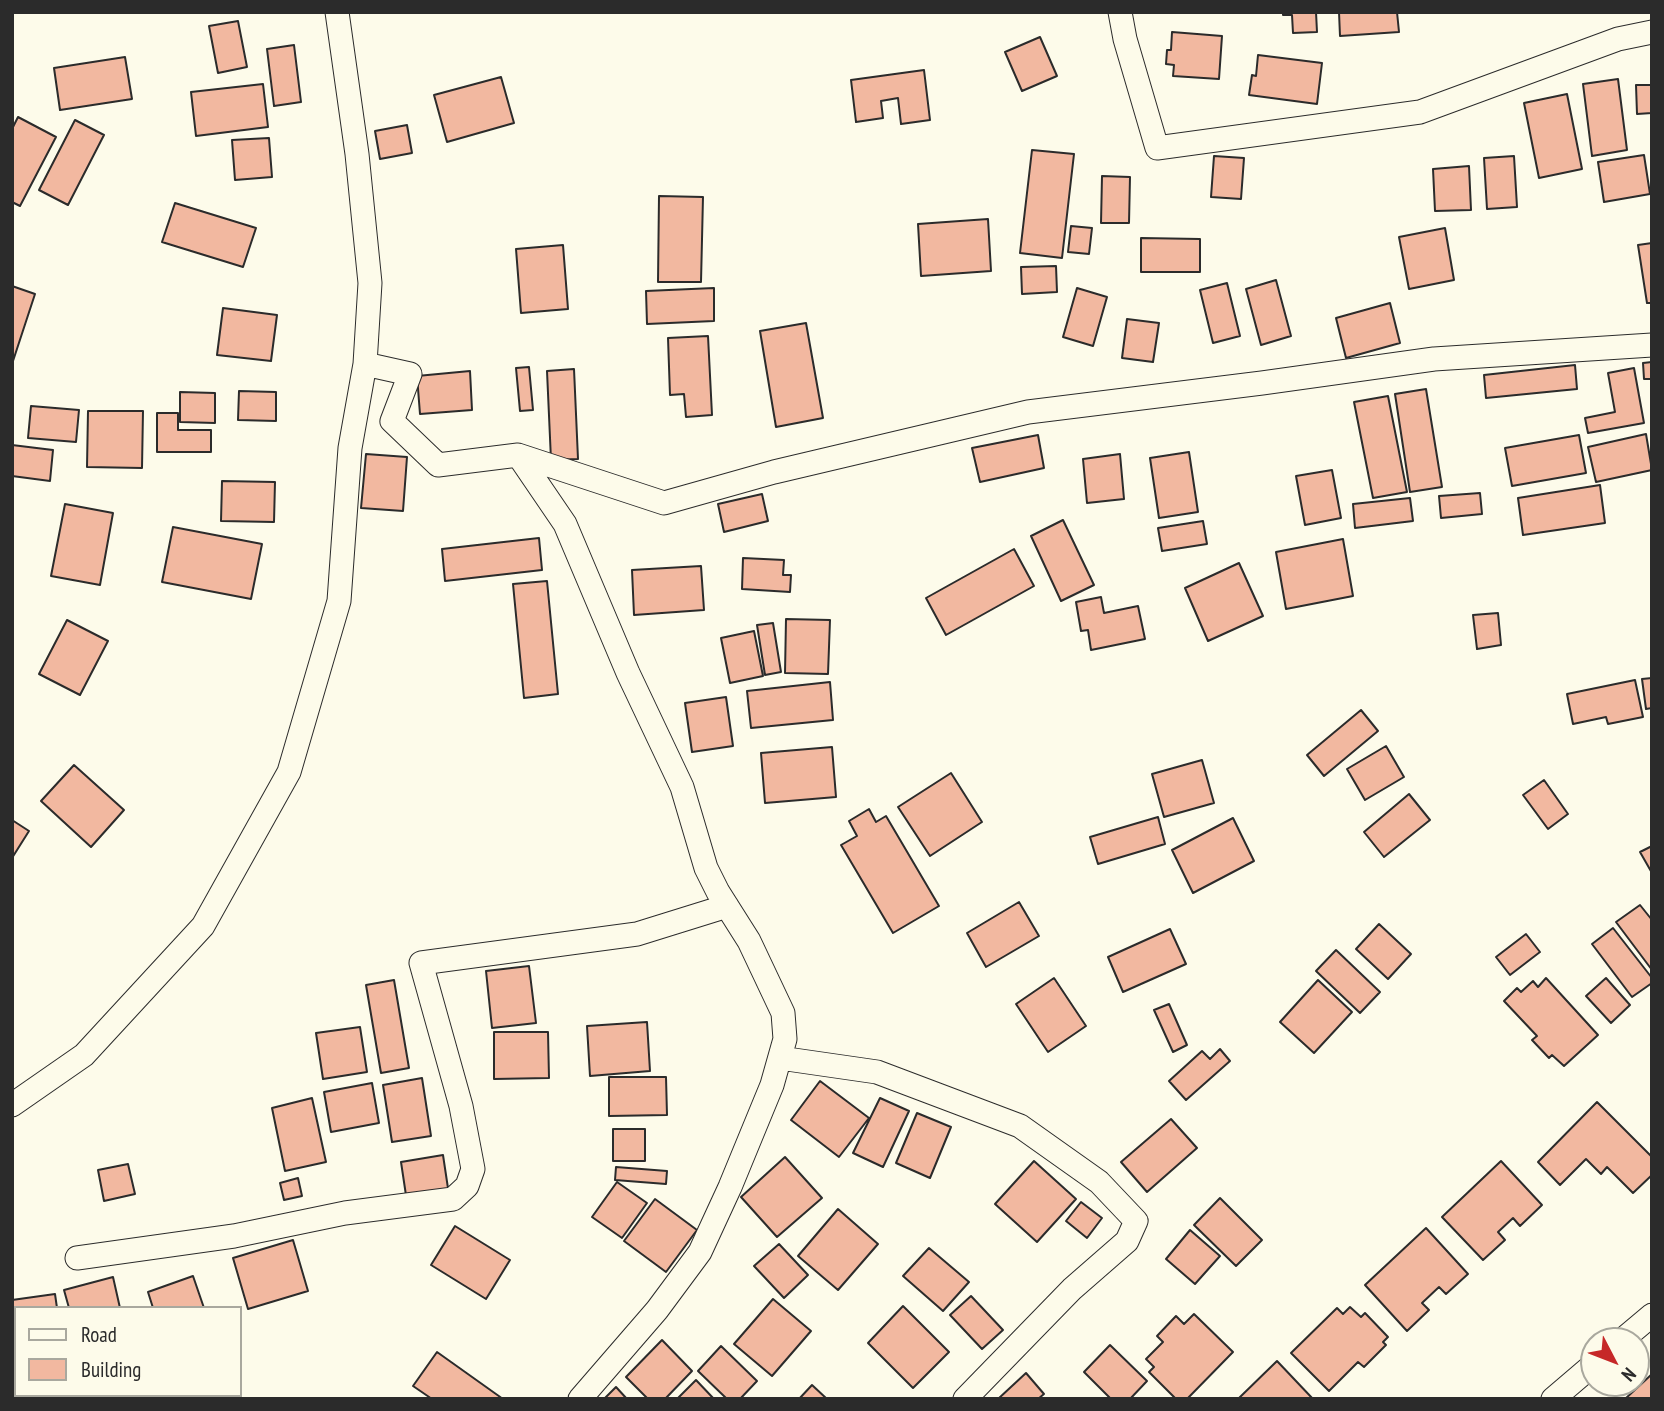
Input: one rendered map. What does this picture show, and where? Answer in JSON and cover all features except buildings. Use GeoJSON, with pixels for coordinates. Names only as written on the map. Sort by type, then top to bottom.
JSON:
{"type":"FeatureCollection","features":[{"type":"Feature","properties":{"kind":"street"},"geometry":{"type":"LineString","coordinates":[[12,1105],[83,1055],[203,926],[289,772],[338,601],[350,449],[365,365],[370,283],[357,154],[337,12]]}},
{"type":"Feature","properties":{"kind":"street"},"geometry":{"type":"LineString","coordinates":[[1120,12],[1125,39],[1157,148],[1420,112],[1618,39],[1652,32]]}},
{"type":"Feature","properties":{"kind":"street"},"geometry":{"type":"LineString","coordinates":[[365,365],[410,374],[392,421],[439,465],[518,455],[664,503],[774,472],[1028,412],[1275,382],[1434,359],[1652,345]]}},
{"type":"Feature","properties":{"kind":"street"},"geometry":{"type":"LineString","coordinates":[[518,455],[565,524],[628,673],[682,788],[706,868],[749,941],[783,1013],[785,1039],[772,1085],[700,1252],[657,1310],[580,1399]]}},
{"type":"Feature","properties":{"kind":"street"},"geometry":{"type":"LineString","coordinates":[[77,1258],[227,1237],[345,1213],[453,1199],[467,1186],[473,1169],[461,1106],[421,963],[637,934],[727,906]]}},
{"type":"Feature","properties":{"kind":"street"},"geometry":{"type":"LineString","coordinates":[[780,1058],[877,1072],[1020,1126],[1099,1182],[1136,1222],[1126,1241],[1072,1289],[965,1399]]}},
{"type":"Feature","properties":{"kind":"street"},"geometry":{"type":"LineString","coordinates":[[1638,1327],[1652,1315]]}},
{"type":"Feature","properties":{"kind":"street"},"geometry":{"type":"LineString","coordinates":[[1553,1399],[1580,1376]]}}]}
